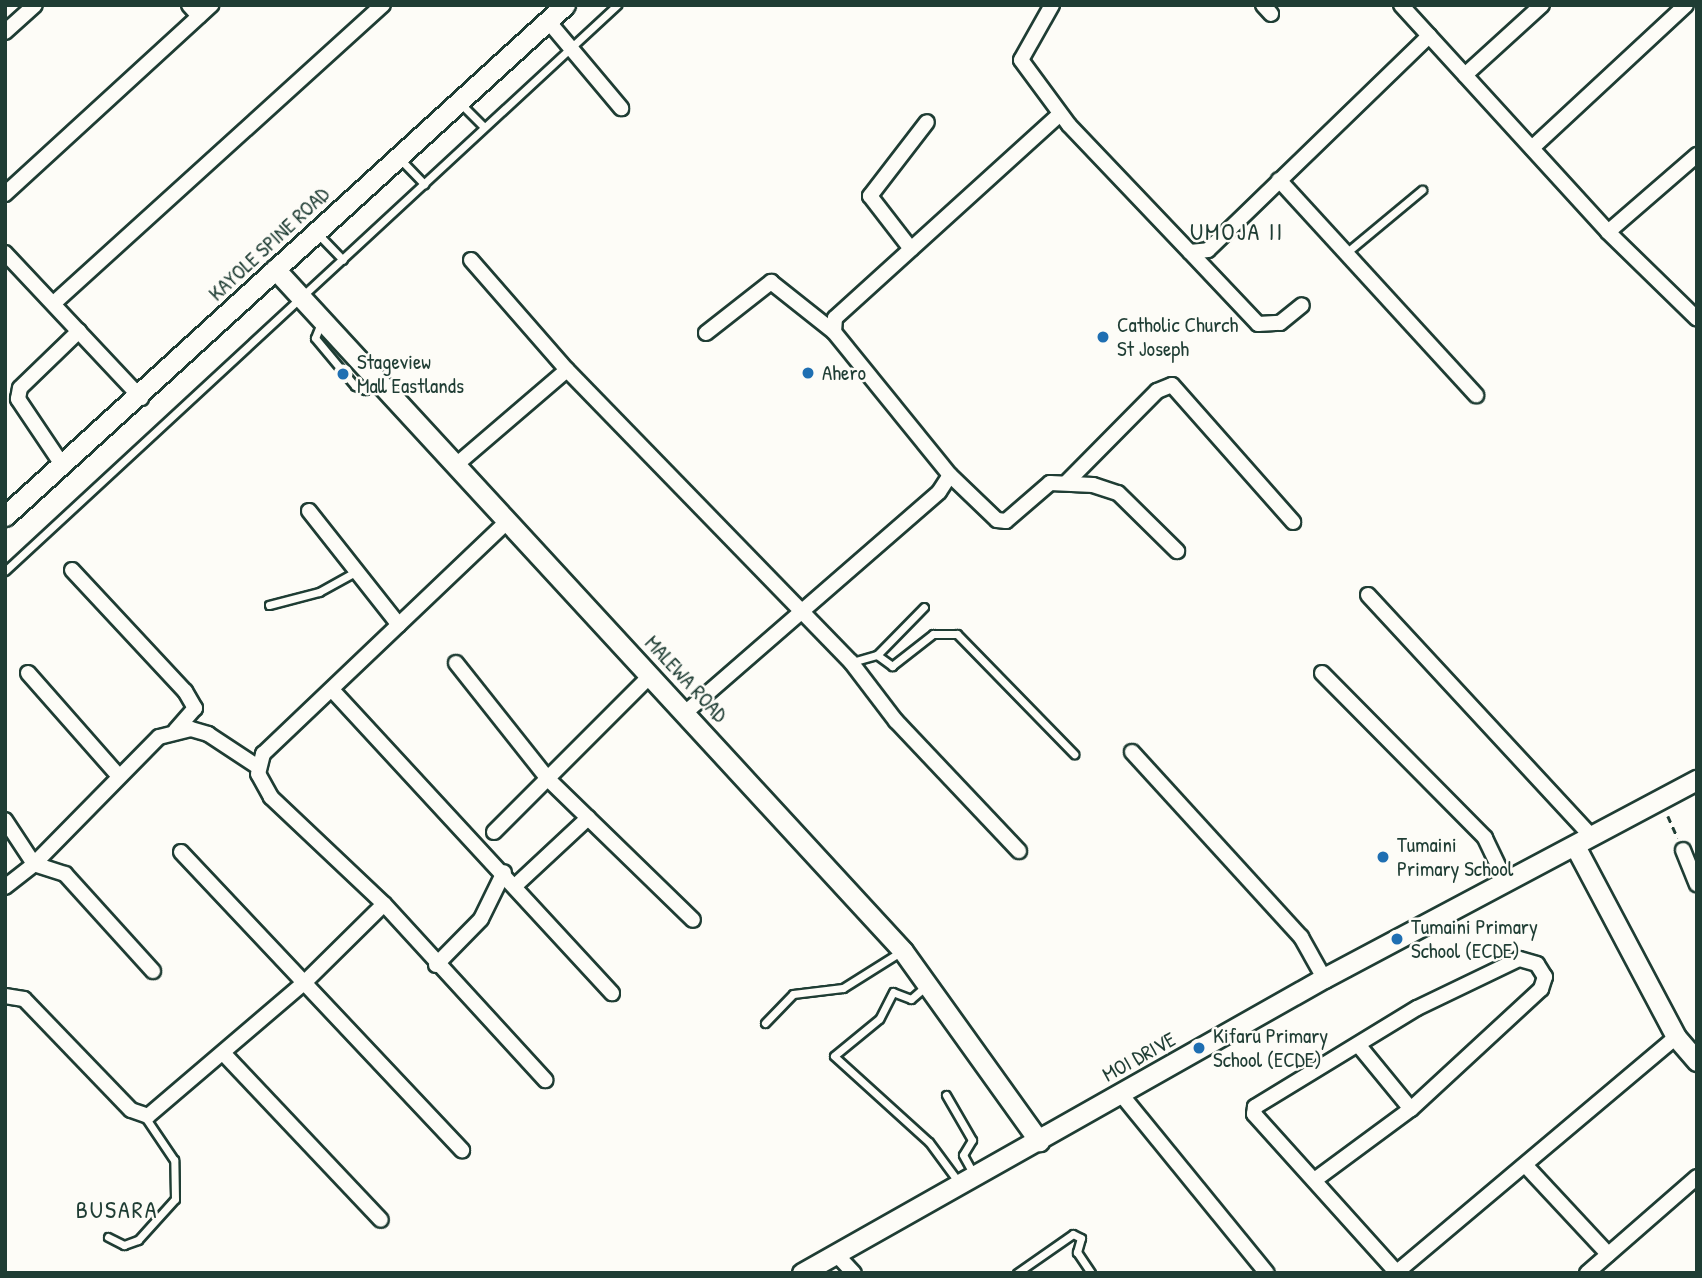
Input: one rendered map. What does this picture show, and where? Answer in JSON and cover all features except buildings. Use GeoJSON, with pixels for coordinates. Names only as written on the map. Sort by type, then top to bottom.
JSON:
{"type":"FeatureCollection","features":[{"type":"Feature","properties":{"kind":"street"},"geometry":{"type":"LineString","coordinates":[[5,194],[194,11],[211,5]]}},
{"type":"Feature","properties":{"kind":"street"},"geometry":{"type":"LineString","coordinates":[[54,303],[383,5]]}},
{"type":"Feature","properties":{"kind":"street","name":"KAYOLE SPINE ROAD"},"geometry":{"type":"LineString","coordinates":[[5,516],[141,398],[315,231],[565,5]]}},
{"type":"Feature","properties":{"kind":"street"},"geometry":{"type":"LineString","coordinates":[[1052,5],[1021,60],[1060,114],[1258,324],[1280,323],[1302,306]]}},
{"type":"Feature","properties":{"kind":"street"},"geometry":{"type":"LineString","coordinates":[[1401,5],[1608,232],[1697,319]]}},
{"type":"Feature","properties":{"kind":"street"},"geometry":{"type":"LineString","coordinates":[[1465,75],[1542,5]]}},
{"type":"Feature","properties":{"kind":"street"},"geometry":{"type":"LineString","coordinates":[[1532,148],[1686,5]]}},
{"type":"Feature","properties":{"kind":"street"},"geometry":{"type":"LineString","coordinates":[[5,32],[31,6]]}},
{"type":"Feature","properties":{"kind":"street"},"geometry":{"type":"LineString","coordinates":[[548,21],[621,108]]}},
{"type":"Feature","properties":{"kind":"street"},"geometry":{"type":"LineString","coordinates":[[1190,252],[1208,250],[1429,36]]}},
{"type":"Feature","properties":{"kind":"street"},"geometry":{"type":"LineString","coordinates":[[834,332],[835,318],[1060,114]]}},
{"type":"Feature","properties":{"kind":"street"},"geometry":{"type":"LineString","coordinates":[[911,249],[870,196],[927,122]]}},
{"type":"Feature","properties":{"kind":"street"},"geometry":{"type":"LineString","coordinates":[[1608,232],[1693,163]]}},
{"type":"Feature","properties":{"kind":"street"},"geometry":{"type":"LineString","coordinates":[[1279,180],[1476,395]]}},
{"type":"Feature","properties":{"kind":"street"},"geometry":{"type":"LineString","coordinates":[[5,253],[141,398]]}},
{"type":"Feature","properties":{"kind":"street"},"geometry":{"type":"LineString","coordinates":[[471,260],[567,370],[851,662],[896,721],[1019,851]]}},
{"type":"Feature","properties":{"kind":"street","name":"MALEWA ROAD"},"geometry":{"type":"LineString","coordinates":[[275,269],[321,322],[347,361],[376,378],[686,712],[902,951],[929,983],[1039,1141]]}},
{"type":"Feature","properties":{"kind":"street"},"geometry":{"type":"LineString","coordinates":[[706,333],[771,282],[834,332],[950,475],[1001,523],[1050,483],[1067,482],[1118,493],[1177,551]]}},
{"type":"Feature","properties":{"kind":"street"},"geometry":{"type":"LineString","coordinates":[[63,466],[18,399],[20,388],[79,331]]}},
{"type":"Feature","properties":{"kind":"street"},"geometry":{"type":"LineString","coordinates":[[456,465],[567,370]]}},
{"type":"Feature","properties":{"kind":"street"},"geometry":{"type":"LineString","coordinates":[[1067,482],[1157,391],[1172,385],[1293,522]]}},
{"type":"Feature","properties":{"kind":"street"},"geometry":{"type":"LineString","coordinates":[[686,712],[939,492],[950,475]]}},
{"type":"Feature","properties":{"kind":"street"},"geometry":{"type":"LineString","coordinates":[[309,511],[353,573],[399,625]]}},
{"type":"Feature","properties":{"kind":"street"},"geometry":{"type":"LineString","coordinates":[[258,767],[263,754],[334,692],[399,625],[508,522]]}},
{"type":"Feature","properties":{"kind":"street"},"geometry":{"type":"LineString","coordinates":[[5,887],[34,864],[150,743],[175,731],[195,708],[186,691],[72,570]]}},
{"type":"Feature","properties":{"kind":"street"},"geometry":{"type":"LineString","coordinates":[[1368,595],[1583,841],[1676,1037],[1697,1061]]}},
{"type":"Feature","properties":{"kind":"street"},"geometry":{"type":"LineString","coordinates":[[456,663],[548,779],[693,920]]}},
{"type":"Feature","properties":{"kind":"street"},"geometry":{"type":"LineString","coordinates":[[28,673],[118,775]]}},
{"type":"Feature","properties":{"kind":"street"},"geometry":{"type":"LineString","coordinates":[[1322,673],[1485,838],[1506,883]]}},
{"type":"Feature","properties":{"kind":"street"},"geometry":{"type":"LineString","coordinates":[[494,832],[651,674]]}},
{"type":"Feature","properties":{"kind":"street"},"geometry":{"type":"LineString","coordinates":[[334,692],[504,872],[612,993]]}},
{"type":"Feature","properties":{"kind":"street"},"geometry":{"type":"LineString","coordinates":[[175,731],[208,734],[258,767],[271,797],[384,904],[436,965],[545,1080]]}},
{"type":"Feature","properties":{"kind":"street"},"geometry":{"type":"LineString","coordinates":[[1132,752],[1301,937],[1324,978]]}},
{"type":"Feature","properties":{"kind":"street","name":"MOI DRIVE"},"geometry":{"type":"LineString","coordinates":[[802,1273],[1324,978],[1697,780]]}},
{"type":"Feature","properties":{"kind":"street"},"geometry":{"type":"LineString","coordinates":[[514,886],[588,818]]}},
{"type":"Feature","properties":{"kind":"street"},"geometry":{"type":"LineString","coordinates":[[5,820],[34,864],[65,874],[153,971]]}},
{"type":"Feature","properties":{"kind":"street"},"geometry":{"type":"LineString","coordinates":[[1683,850],[1697,884]]}},
{"type":"Feature","properties":{"kind":"street"},"geometry":{"type":"LineString","coordinates":[[181,852],[462,1150]]}},
{"type":"Feature","properties":{"kind":"street"},"geometry":{"type":"LineString","coordinates":[[436,965],[481,919],[504,872]]}},
{"type":"Feature","properties":{"kind":"street"},"geometry":{"type":"LineString","coordinates":[[7,993],[24,999],[142,1114],[148,1116],[224,1054],[304,982],[384,904]]}},
{"type":"Feature","properties":{"kind":"street"},"geometry":{"type":"LineString","coordinates":[[1317,1179],[1410,1110],[1541,989],[1545,977],[1537,964],[1519,959],[1375,1031],[1360,1047],[1253,1111],[1317,1179],[1397,1273],[1527,1167],[1676,1037]]}},
{"type":"Feature","properties":{"kind":"street"},"geometry":{"type":"LineString","coordinates":[[1360,1047],[1410,1110]]}},
{"type":"Feature","properties":{"kind":"street"},"geometry":{"type":"LineString","coordinates":[[224,1054],[381,1220]]}},
{"type":"Feature","properties":{"kind":"street"},"geometry":{"type":"LineString","coordinates":[[1120,1093],[1267,1273]]}},
{"type":"Feature","properties":{"kind":"street"},"geometry":{"type":"LineString","coordinates":[[1527,1167],[1608,1254]]}},
{"type":"Feature","properties":{"kind":"street"},"geometry":{"type":"LineString","coordinates":[[1587,1273],[1697,1177]]}},
{"type":"Feature","properties":{"kind":"street"},"geometry":{"type":"LineString","coordinates":[[836,1254],[854,1273]]}},
{"type":"Feature","properties":{"kind":"lane"},"geometry":{"type":"LineString","coordinates":[[5,570],[617,5]]}},
{"type":"Feature","properties":{"kind":"lane"},"geometry":{"type":"LineString","coordinates":[[459,102],[484,127]]}},
{"type":"Feature","properties":{"kind":"lane"},"geometry":{"type":"LineString","coordinates":[[398,157],[424,184]]}},
{"type":"Feature","properties":{"kind":"lane"},"geometry":{"type":"LineString","coordinates":[[1346,254],[1422,190]]}},
{"type":"Feature","properties":{"kind":"lane"},"geometry":{"type":"LineString","coordinates":[[315,231],[343,260]]}},
{"type":"Feature","properties":{"kind":"lane"},"geometry":{"type":"LineString","coordinates":[[269,605],[320,592],[353,573]]}},
{"type":"Feature","properties":{"kind":"lane"},"geometry":{"type":"LineString","coordinates":[[851,662],[877,654],[924,607]]}},
{"type":"Feature","properties":{"kind":"lane"},"geometry":{"type":"LineString","coordinates":[[877,654],[892,666],[933,635],[957,634],[1074,754]]}},
{"type":"Feature","properties":{"kind":"lane"},"geometry":{"type":"LineString","coordinates":[[765,1023],[793,994],[843,988],[902,951]]}},
{"type":"Feature","properties":{"kind":"lane"},"geometry":{"type":"LineString","coordinates":[[929,983],[911,999],[893,992],[879,1019],[834,1056],[968,1180]]}},
{"type":"Feature","properties":{"kind":"lane"},"geometry":{"type":"LineString","coordinates":[[946,1095],[972,1140],[963,1155],[968,1180]]}},
{"type":"Feature","properties":{"kind":"lane"},"geometry":{"type":"LineString","coordinates":[[108,1237],[124,1245],[138,1240],[175,1199],[174,1160],[142,1114]]}},
{"type":"Feature","properties":{"kind":"lane"},"geometry":{"type":"LineString","coordinates":[[1017,1273],[1073,1234],[1081,1238],[1077,1252],[1091,1273]]}},
{"type":"Feature","properties":{"kind":"path"},"geometry":{"type":"LineString","coordinates":[[1659,801],[1683,850]]}},
{"type":"Feature","properties":{"kind":"place","name":"Catholic Church St Joseph"},"geometry":{"type":"Point","coordinates":[1103,337]}},
{"type":"Feature","properties":{"kind":"place","name":"Ahero"},"geometry":{"type":"Point","coordinates":[808,373]}},
{"type":"Feature","properties":{"kind":"place","name":"Stageview Mall Eastlands"},"geometry":{"type":"Point","coordinates":[343,374]}},
{"type":"Feature","properties":{"kind":"place","name":"Tumaini Primary School"},"geometry":{"type":"Point","coordinates":[1383,857]}},
{"type":"Feature","properties":{"kind":"place","name":"Tumaini Primary School (ECDE)"},"geometry":{"type":"Point","coordinates":[1397,939]}},
{"type":"Feature","properties":{"kind":"place","name":"Kifaru Primary School (ECDE)"},"geometry":{"type":"Point","coordinates":[1199,1048]}},
{"type":"Feature","properties":{"kind":"district","name":"UMOJA II"},"geometry":{"type":"Point","coordinates":[1237,232]}},
{"type":"Feature","properties":{"kind":"district","name":"BUSARA"},"geometry":{"type":"Point","coordinates":[117,1210]}}]}
